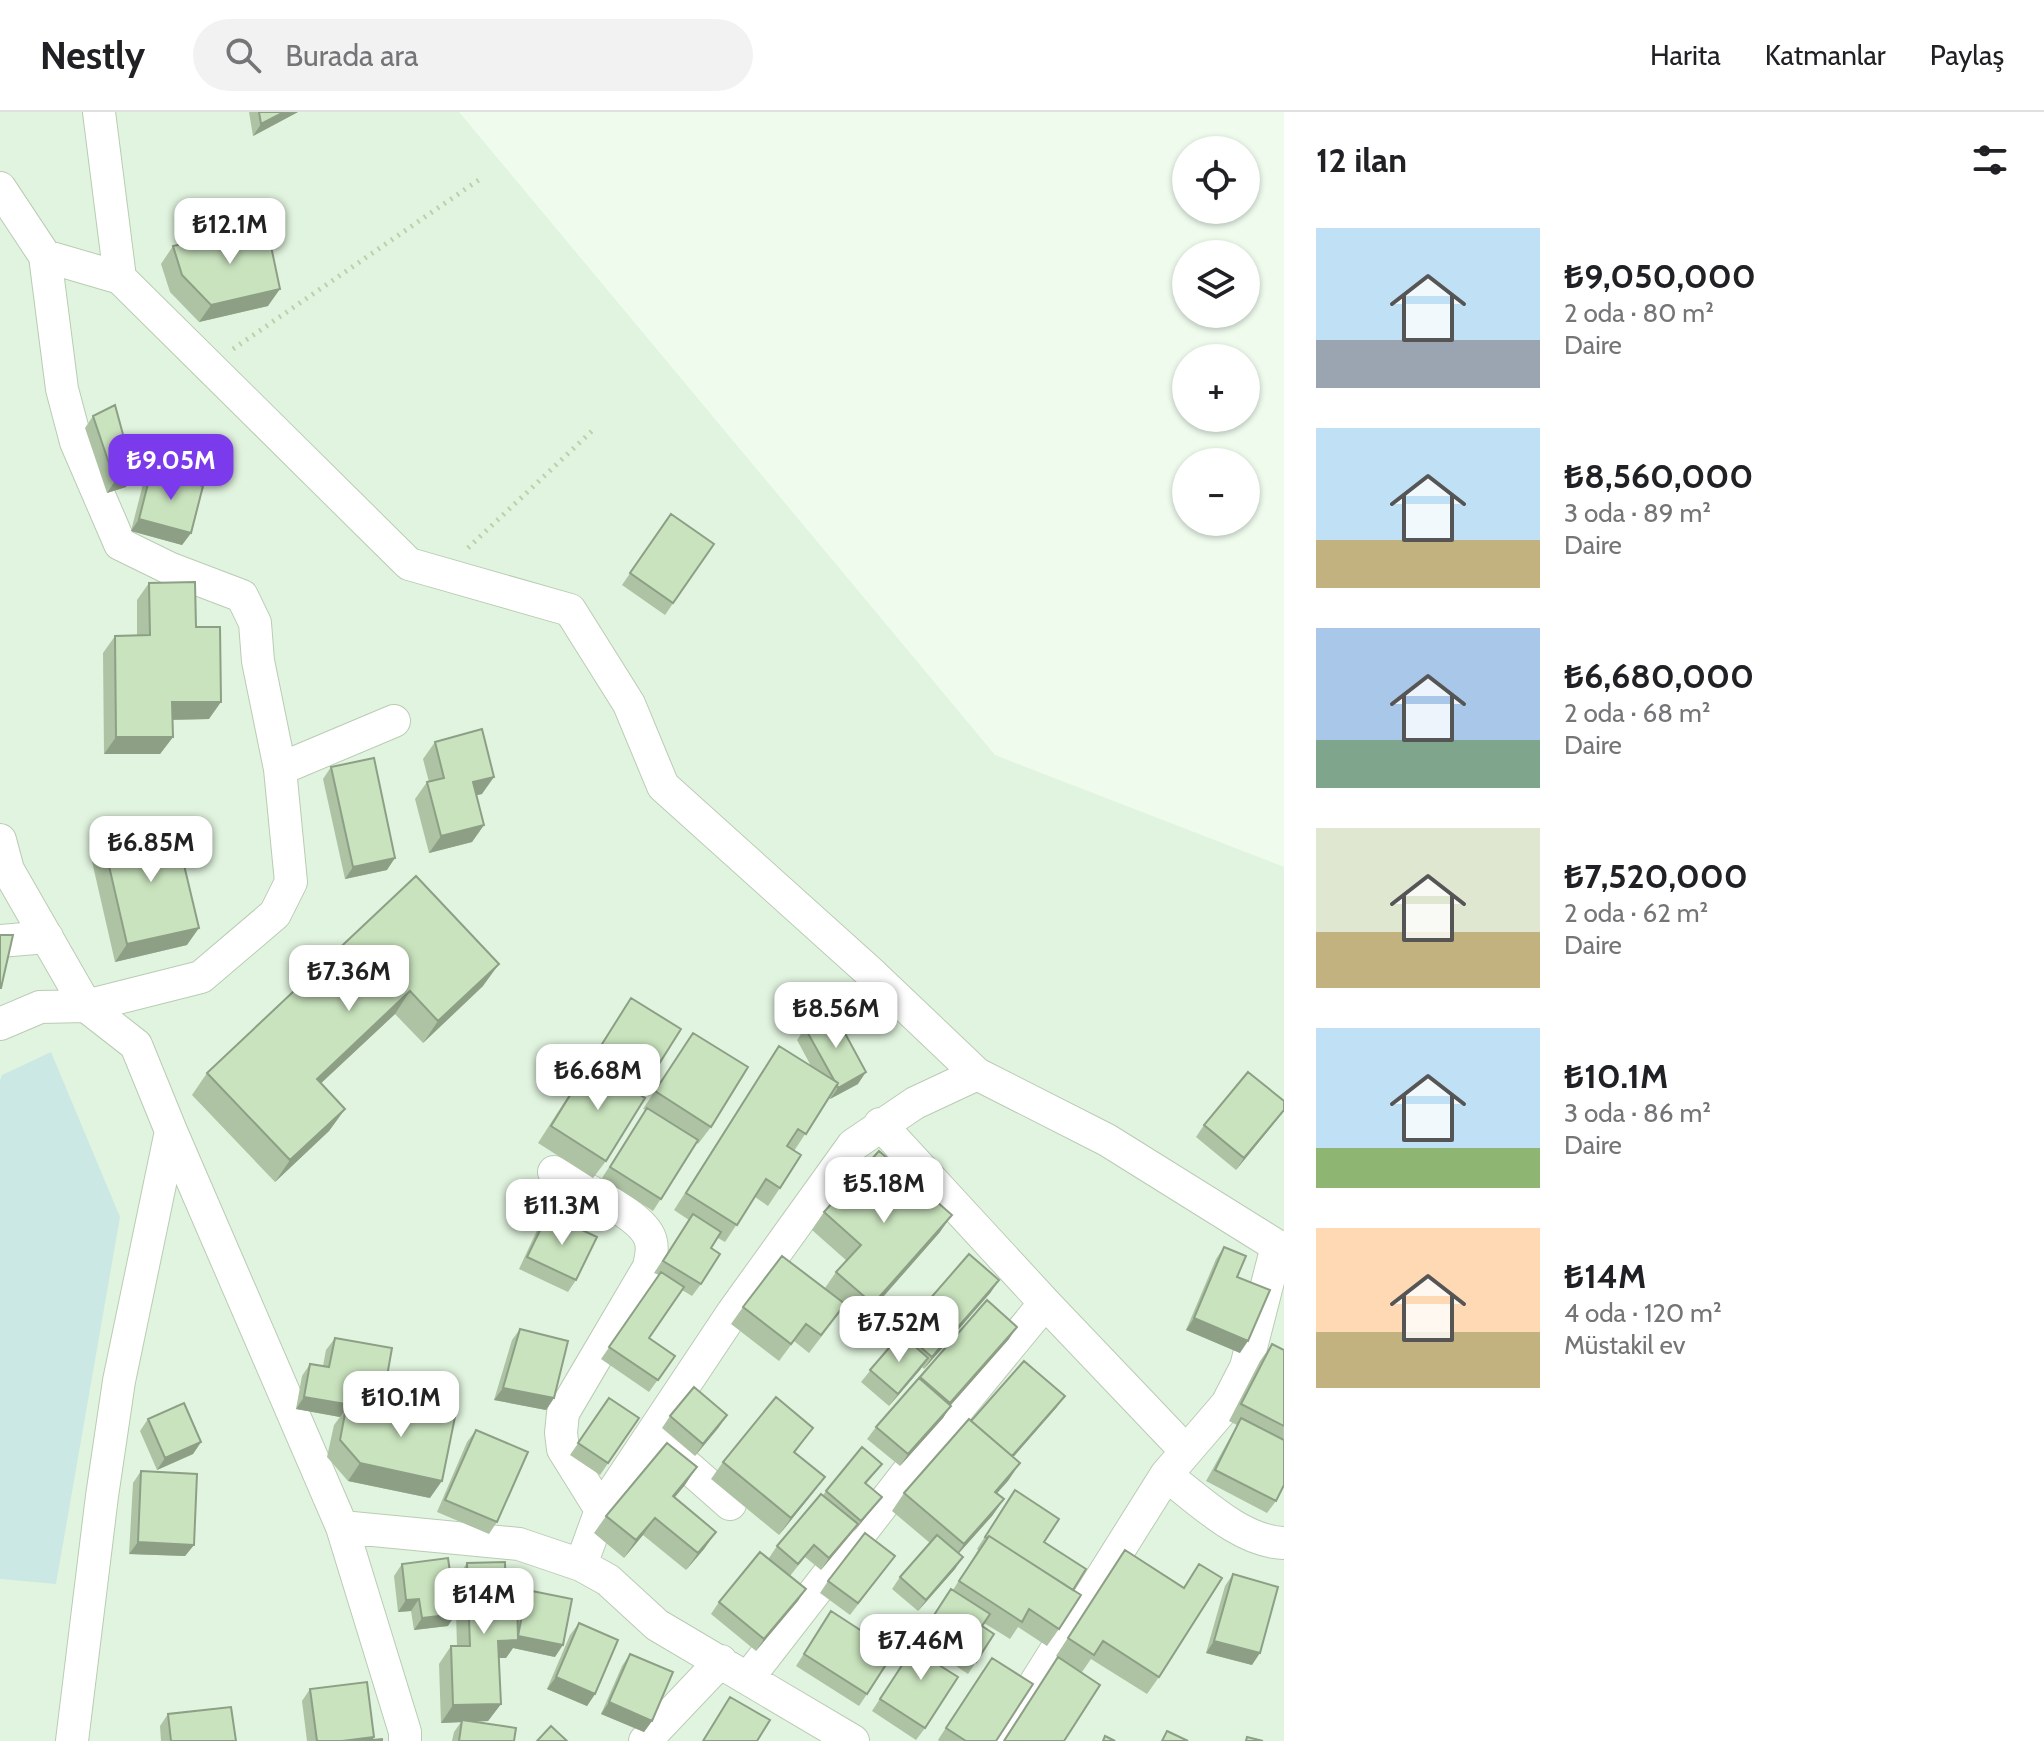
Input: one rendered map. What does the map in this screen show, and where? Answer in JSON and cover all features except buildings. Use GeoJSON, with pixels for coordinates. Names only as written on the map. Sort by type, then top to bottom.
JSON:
{"type":"FeatureCollection","features":[{"type":"Feature","properties":{"kind":"street"},"geometry":{"type":"LineString","coordinates":[[99,112],[120,278]]}},
{"type":"Feature","properties":{"kind":"street"},"geometry":{"type":"LineString","coordinates":[[0,188],[45,256],[53,334],[76,442],[120,544],[171,569],[242,596],[255,623],[258,661],[280,769],[291,882],[275,914],[201,977],[86,1006],[40,1007],[0,1024]]}},
{"type":"Feature","properties":{"kind":"street"},"geometry":{"type":"LineString","coordinates":[[45,256],[120,278],[409,564],[570,610],[629,704],[663,786],[873,975],[977,1074],[1107,1140],[1281,1246],[1246,1367],[1227,1404],[1176,1463],[999,1741]]}},
{"type":"Feature","properties":{"kind":"street"},"geometry":{"type":"LineString","coordinates":[[280,769],[394,721]]}},
{"type":"Feature","properties":{"kind":"street"},"geometry":{"type":"LineString","coordinates":[[0,840],[8,870],[86,1006],[136,1045],[342,1527],[405,1732],[405,1741]]}},
{"type":"Feature","properties":{"kind":"street"},"geometry":{"type":"LineString","coordinates":[[0,941],[47,937]]}},
{"type":"Feature","properties":{"kind":"street"},"geometry":{"type":"LineString","coordinates":[[581,1565],[601,1510],[733,1312],[853,1145],[915,1103],[977,1074]]}},
{"type":"Feature","properties":{"kind":"street"},"geometry":{"type":"LineString","coordinates":[[880,1124],[1045,1303],[1176,1463],[1247,1535],[1267,1543],[1284,1543]]}},
{"type":"Feature","properties":{"kind":"street"},"geometry":{"type":"LineString","coordinates":[[72,1741],[119,1381],[171,1131]]}},
{"type":"Feature","properties":{"kind":"street"},"geometry":{"type":"LineString","coordinates":[[554,1172],[634,1218],[648,1234],[653,1249],[649,1267],[563,1413],[563,1449],[601,1510]]}},
{"type":"Feature","properties":{"kind":"street"},"geometry":{"type":"LineString","coordinates":[[645,1741],[734,1669],[939,1432],[1045,1303]]}},
{"type":"Feature","properties":{"kind":"street"},"geometry":{"type":"LineString","coordinates":[[651,1433],[730,1504]]}},
{"type":"Feature","properties":{"kind":"street"},"geometry":{"type":"LineString","coordinates":[[342,1527],[519,1544],[581,1565],[608,1580],[657,1625],[853,1741]]}},
{"type":"Feature","properties":{"kind":"path"},"geometry":{"type":"LineString","coordinates":[[209,366],[483,177]]}},
{"type":"Feature","properties":{"kind":"path"},"geometry":{"type":"LineString","coordinates":[[441,573],[594,429]]}},
{"type":"Feature","properties":{"kind":"shaded area"},"geometry":{"type":"Polygon","coordinates":[[[0,112],[459,112],[995,755],[1284,867],[1284,1741],[0,1741],[0,112]]]}},
{"type":"Feature","properties":{"kind":"shaded area"},"geometry":{"type":"Polygon","coordinates":[[[51,1052],[120,1217],[56,1584],[0,1579],[0,1080],[2,1075],[51,1052]]]}}]}
